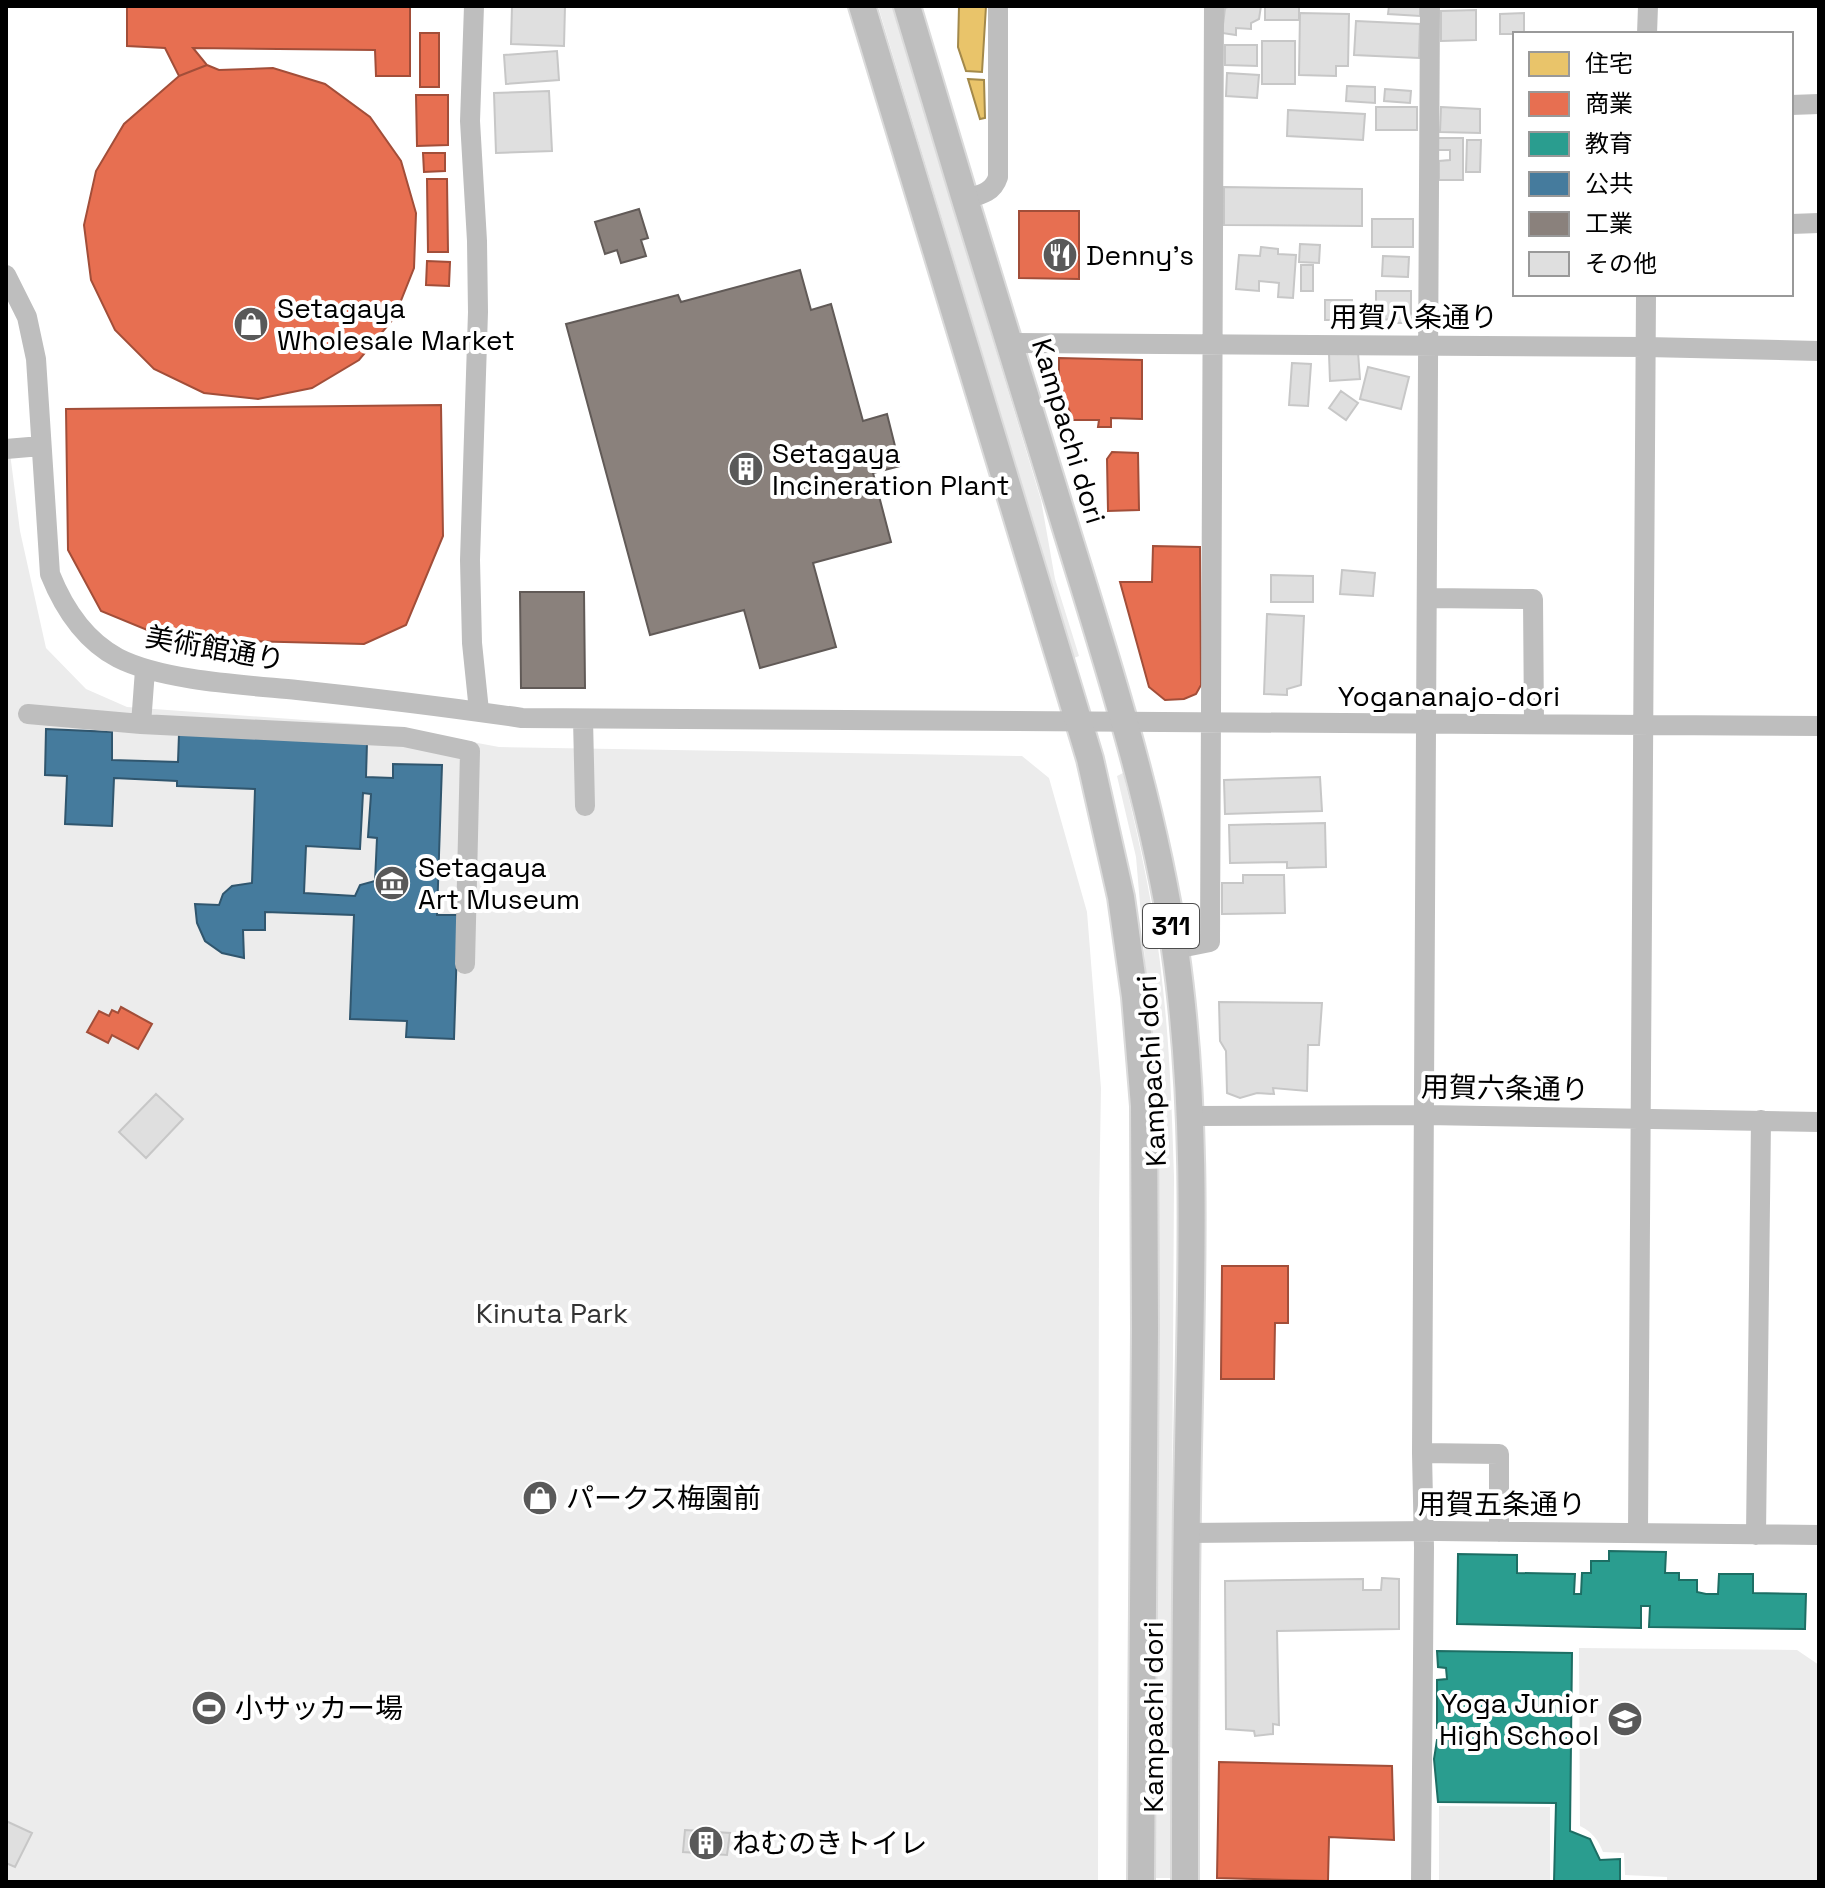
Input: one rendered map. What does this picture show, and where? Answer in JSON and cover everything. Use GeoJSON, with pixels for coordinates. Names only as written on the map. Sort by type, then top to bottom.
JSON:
{"type":"FeatureCollection","features":[{"type":"Feature","properties":{"kind":"main road","name":"Kampachi dori"},"geometry":{"type":"LineString","coordinates":[[862,6],[1078,722],[1103,809],[1121,897],[1142,1066],[1145,1328],[1141,1882]]}},
{"type":"Feature","properties":{"kind":"main road","name":"Kampachi dori"},"geometry":{"type":"LineString","coordinates":[[907,6],[1125,722],[1156,851],[1175,949],[1185,1033],[1190,1116],[1185,1882]]}},
{"type":"Feature","properties":{"kind":"street"},"geometry":{"type":"LineString","coordinates":[[474,6],[470,121],[478,312],[470,560],[479,711]]}},
{"type":"Feature","properties":{"kind":"street"},"geometry":{"type":"LineString","coordinates":[[965,199],[987,193],[995,187],[998,177],[998,6]]}},
{"type":"Feature","properties":{"kind":"street"},"geometry":{"type":"LineString","coordinates":[[1175,949],[1210,942],[1214,6]]}},
{"type":"Feature","properties":{"kind":"street"},"geometry":{"type":"LineString","coordinates":[[1421,1882],[1430,6]]}},
{"type":"Feature","properties":{"kind":"street"},"geometry":{"type":"LineString","coordinates":[[1647,32],[1648,6]]}},
{"type":"Feature","properties":{"kind":"street"},"geometry":{"type":"LineString","coordinates":[[1793,105],[1819,104]]}},
{"type":"Feature","properties":{"kind":"street"},"geometry":{"type":"LineString","coordinates":[[1793,224],[1819,223]]}},
{"type":"Feature","properties":{"kind":"street","name":"美術館通り"},"geometry":{"type":"LineString","coordinates":[[6,275],[27,317],[33,345],[50,573],[62,604],[80,628],[115,656],[145,670],[245,685],[522,718],[583,719]]}},
{"type":"Feature","properties":{"kind":"street"},"geometry":{"type":"LineString","coordinates":[[1638,1532],[1646,296]]}},
{"type":"Feature","properties":{"kind":"street","name":"用賀八条通り"},"geometry":{"type":"LineString","coordinates":[[1009,343],[1819,351]]}},
{"type":"Feature","properties":{"kind":"street"},"geometry":{"type":"LineString","coordinates":[[6,449],[41,446]]}},
{"type":"Feature","properties":{"kind":"street"},"geometry":{"type":"LineString","coordinates":[[1427,598],[1533,599],[1534,724]]}},
{"type":"Feature","properties":{"kind":"street"},"geometry":{"type":"LineString","coordinates":[[141,724],[145,670]]}},
{"type":"Feature","properties":{"kind":"street"},"geometry":{"type":"LineString","coordinates":[[404,737],[406,702]]}},
{"type":"Feature","properties":{"kind":"street"},"geometry":{"type":"LineString","coordinates":[[28,714],[141,724],[404,737],[470,751],[465,964]]}},
{"type":"Feature","properties":{"kind":"street"},"geometry":{"type":"LineString","coordinates":[[583,719],[585,806]]}},
{"type":"Feature","properties":{"kind":"street","name":"Yogananajo-dori"},"geometry":{"type":"LineString","coordinates":[[583,719],[1819,726]]}},
{"type":"Feature","properties":{"kind":"street","name":"用賀六条通り"},"geometry":{"type":"LineString","coordinates":[[1190,1116],[1426,1115],[1819,1122]]}},
{"type":"Feature","properties":{"kind":"street"},"geometry":{"type":"LineString","coordinates":[[1756,1535],[1761,1120]]}},
{"type":"Feature","properties":{"kind":"street"},"geometry":{"type":"LineString","coordinates":[[1422,1453],[1499,1454],[1499,1532]]}},
{"type":"Feature","properties":{"kind":"street","name":"用賀五条通り"},"geometry":{"type":"LineString","coordinates":[[1186,1533],[1638,1532],[1819,1535]]}},
{"type":"Feature","properties":{"kind":"green space"},"geometry":{"type":"Polygon","coordinates":[[[878,6],[892,6],[1041,500],[1055,579],[1079,656],[1074,658],[878,6]]]}},
{"type":"Feature","properties":{"kind":"green space","name":"Kinuta Park"},"geometry":{"type":"Polygon","coordinates":[[[6,422],[20,531],[46,648],[86,689],[127,707],[386,726],[499,747],[1022,756],[1049,778],[1087,912],[1101,1088],[1098,1882],[6,1882],[6,422]]]}},
{"type":"Feature","properties":{"kind":"green space"},"geometry":{"type":"Polygon","coordinates":[[[1123,773],[1156,934],[1171,1106],[1174,1177],[1170,1878],[1156,1878],[1159,1124],[1136,857],[1117,776],[1123,773]]]}},
{"type":"Feature","properties":{"kind":"green space"},"geometry":{"type":"Polygon","coordinates":[[[1579,1648],[1797,1650],[1819,1665],[1819,1882],[1667,1882],[1667,1877],[1625,1875],[1624,1853],[1603,1852],[1594,1836],[1580,1826],[1579,1648]]]}},
{"type":"Feature","properties":{"kind":"green space"},"geometry":{"type":"Polygon","coordinates":[[[1439,1806],[1550,1807],[1550,1882],[1439,1882],[1439,1806]]]}},
{"type":"Feature","properties":{"kind":"building: 住宅"},"geometry":{"type":"Polygon","coordinates":[[[959,6],[986,6],[982,72],[966,71],[958,47],[959,6]]]}},
{"type":"Feature","properties":{"kind":"building: 住宅"},"geometry":{"type":"Polygon","coordinates":[[[968,79],[984,80],[985,118],[980,119],[968,79]]]}},
{"type":"Feature","properties":{"kind":"building: 商業"},"geometry":{"type":"Polygon","coordinates":[[[127,6],[410,6],[410,76],[376,76],[375,50],[193,48],[207,65],[179,76],[165,48],[127,46],[127,6]]]}},
{"type":"Feature","properties":{"kind":"building: 商業"},"geometry":{"type":"Polygon","coordinates":[[[420,33],[439,33],[439,87],[420,87],[420,33]]]}},
{"type":"Feature","properties":{"kind":"building: 商業"},"geometry":{"type":"Polygon","coordinates":[[[207,65],[219,70],[273,68],[325,84],[370,117],[401,161],[416,213],[414,268],[394,318],[359,360],[312,388],[258,399],[204,393],[154,369],[115,330],[91,280],[84,225],[96,171],[124,124],[179,76],[207,65]]]}},
{"type":"Feature","properties":{"kind":"building: 商業"},"geometry":{"type":"Polygon","coordinates":[[[416,95],[448,95],[448,145],[417,146],[416,95]]]}},
{"type":"Feature","properties":{"kind":"building: 商業"},"geometry":{"type":"Polygon","coordinates":[[[423,153],[445,153],[445,171],[424,172],[423,153]]]}},
{"type":"Feature","properties":{"kind":"building: 商業"},"geometry":{"type":"Polygon","coordinates":[[[427,179],[447,179],[448,252],[428,252],[427,179]]]}},
{"type":"Feature","properties":{"kind":"building: 商業"},"geometry":{"type":"Polygon","coordinates":[[[1019,211],[1079,211],[1079,279],[1019,278],[1019,211]]]}},
{"type":"Feature","properties":{"kind":"building: 商業"},"geometry":{"type":"Polygon","coordinates":[[[427,261],[450,262],[449,286],[426,285],[427,261]]]}},
{"type":"Feature","properties":{"kind":"building: 商業"},"geometry":{"type":"Polygon","coordinates":[[[1059,358],[1142,360],[1142,419],[1111,418],[1111,427],[1098,427],[1099,420],[1073,420],[1059,382],[1059,358]]]}},
{"type":"Feature","properties":{"kind":"building: 商業"},"geometry":{"type":"Polygon","coordinates":[[[441,405],[443,536],[406,625],[364,644],[169,639],[101,611],[68,550],[66,409],[441,405]]]}},
{"type":"Feature","properties":{"kind":"building: 商業"},"geometry":{"type":"Polygon","coordinates":[[[1112,452],[1138,453],[1139,510],[1108,511],[1107,459],[1112,452]]]}},
{"type":"Feature","properties":{"kind":"building: 商業"},"geometry":{"type":"Polygon","coordinates":[[[1153,546],[1200,547],[1201,685],[1196,694],[1184,699],[1165,700],[1149,687],[1120,582],[1152,582],[1153,546]]]}},
{"type":"Feature","properties":{"kind":"building: 商業"},"geometry":{"type":"Polygon","coordinates":[[[121,1007],[152,1024],[138,1049],[112,1035],[108,1043],[87,1032],[99,1011],[109,1016],[112,1010],[118,1013],[121,1007]]]}},
{"type":"Feature","properties":{"kind":"building: 商業"},"geometry":{"type":"Polygon","coordinates":[[[1222,1266],[1288,1266],[1288,1323],[1275,1323],[1274,1379],[1221,1379],[1222,1266]]]}},
{"type":"Feature","properties":{"kind":"building: 商業","name":"パークス梅園前"},"geometry":{"type":"Polygon","coordinates":[[[532,1490],[548,1490],[548,1507],[531,1507],[532,1490]]]}},
{"type":"Feature","properties":{"kind":"building: 商業"},"geometry":{"type":"Polygon","coordinates":[[[1219,1762],[1392,1766],[1394,1840],[1329,1837],[1328,1881],[1217,1878],[1219,1762]]]}},
{"type":"Feature","properties":{"kind":"building: 教育"},"geometry":{"type":"Polygon","coordinates":[[[1609,1551],[1666,1552],[1665,1573],[1679,1573],[1679,1580],[1697,1580],[1697,1592],[1706,1594],[1718,1594],[1719,1574],[1753,1574],[1753,1593],[1806,1594],[1805,1629],[1649,1627],[1650,1606],[1641,1606],[1641,1628],[1457,1624],[1458,1554],[1517,1555],[1517,1573],[1575,1574],[1574,1594],[1581,1594],[1582,1573],[1591,1573],[1591,1561],[1609,1561],[1609,1551]]]}},
{"type":"Feature","properties":{"kind":"building: 教育"},"geometry":{"type":"Polygon","coordinates":[[[1437,1651],[1572,1653],[1570,1831],[1590,1839],[1600,1860],[1620,1859],[1620,1882],[1554,1882],[1556,1803],[1438,1802],[1434,1759],[1437,1740],[1443,1740],[1442,1729],[1437,1728],[1437,1680],[1447,1679],[1446,1668],[1438,1667],[1437,1651]]]}},
{"type":"Feature","properties":{"kind":"building: 公共"},"geometry":{"type":"Polygon","coordinates":[[[46,729],[112,732],[112,760],[178,762],[179,734],[367,742],[366,777],[393,778],[393,764],[442,765],[437,915],[458,915],[454,1039],[406,1037],[407,1021],[350,1019],[354,915],[265,912],[265,930],[243,930],[244,958],[222,953],[205,941],[197,923],[195,904],[219,905],[223,894],[232,886],[252,883],[255,789],[177,786],[177,781],[114,778],[112,826],[65,824],[67,776],[45,775],[46,729]],[[363,793],[360,849],[306,846],[304,893],[355,896],[360,885],[375,881],[377,838],[368,837],[371,794],[363,793]]]}},
{"type":"Feature","properties":{"kind":"building: 工業"},"geometry":{"type":"Polygon","coordinates":[[[639,209],[648,238],[641,240],[646,256],[621,263],[617,250],[605,254],[595,222],[639,209]]]}},
{"type":"Feature","properties":{"kind":"building: 工業","name":"Setagaya Incineration Plant"},"geometry":{"type":"Polygon","coordinates":[[[800,270],[811,310],[831,304],[863,421],[887,414],[900,466],[873,473],[891,542],[813,563],[836,647],[760,668],[744,610],[650,635],[566,324],[678,295],[681,302],[800,270]]]}},
{"type":"Feature","properties":{"kind":"building: 工業"},"geometry":{"type":"Polygon","coordinates":[[[520,592],[584,592],[585,688],[521,688],[520,592]]]}},
{"type":"Feature","properties":{"kind":"building: その他"},"geometry":{"type":"Polygon","coordinates":[[[512,6],[565,6],[564,46],[511,44],[512,6]]]}},
{"type":"Feature","properties":{"kind":"building: その他"},"geometry":{"type":"Polygon","coordinates":[[[1261,6],[1259,19],[1251,23],[1251,29],[1236,28],[1236,35],[1222,33],[1225,8],[1261,6]]]}},
{"type":"Feature","properties":{"kind":"building: その他"},"geometry":{"type":"Polygon","coordinates":[[[1265,6],[1299,6],[1299,20],[1265,20],[1265,6]]]}},
{"type":"Feature","properties":{"kind":"building: その他"},"geometry":{"type":"Polygon","coordinates":[[[1389,6],[1420,6],[1420,16],[1388,14],[1389,6]]]}},
{"type":"Feature","properties":{"kind":"building: その他"},"geometry":{"type":"Polygon","coordinates":[[[1476,10],[1476,40],[1441,41],[1441,11],[1476,10]]]}},
{"type":"Feature","properties":{"kind":"building: その他"},"geometry":{"type":"Polygon","coordinates":[[[1300,13],[1349,14],[1348,66],[1336,66],[1336,76],[1299,75],[1300,13]]]}},
{"type":"Feature","properties":{"kind":"building: その他"},"geometry":{"type":"Polygon","coordinates":[[[1524,13],[1524,32],[1500,34],[1500,14],[1524,13]]]}},
{"type":"Feature","properties":{"kind":"building: その他"},"geometry":{"type":"Polygon","coordinates":[[[1356,21],[1420,24],[1419,58],[1354,55],[1356,21]]]}},
{"type":"Feature","properties":{"kind":"building: その他"},"geometry":{"type":"Polygon","coordinates":[[[1262,41],[1295,41],[1295,84],[1262,84],[1262,41]]]}},
{"type":"Feature","properties":{"kind":"building: その他"},"geometry":{"type":"Polygon","coordinates":[[[1225,45],[1257,45],[1257,66],[1225,65],[1225,45]]]}},
{"type":"Feature","properties":{"kind":"building: その他"},"geometry":{"type":"Polygon","coordinates":[[[557,51],[559,80],[506,84],[504,55],[557,51]]]}},
{"type":"Feature","properties":{"kind":"building: その他"},"geometry":{"type":"Polygon","coordinates":[[[1227,73],[1259,75],[1257,98],[1226,96],[1227,73]]]}},
{"type":"Feature","properties":{"kind":"building: その他"},"geometry":{"type":"Polygon","coordinates":[[[1347,86],[1375,87],[1375,103],[1346,101],[1347,86]]]}},
{"type":"Feature","properties":{"kind":"building: その他"},"geometry":{"type":"Polygon","coordinates":[[[1385,89],[1411,91],[1410,103],[1384,101],[1385,89]]]}},
{"type":"Feature","properties":{"kind":"building: その他"},"geometry":{"type":"Polygon","coordinates":[[[549,91],[552,151],[496,153],[494,93],[549,91]]]}},
{"type":"Feature","properties":{"kind":"building: その他"},"geometry":{"type":"Polygon","coordinates":[[[1376,107],[1417,107],[1417,130],[1376,130],[1376,107]]]}},
{"type":"Feature","properties":{"kind":"building: その他"},"geometry":{"type":"Polygon","coordinates":[[[1441,107],[1480,109],[1480,133],[1440,132],[1441,107]]]}},
{"type":"Feature","properties":{"kind":"building: その他"},"geometry":{"type":"Polygon","coordinates":[[[1288,110],[1365,114],[1363,140],[1287,136],[1288,110]]]}},
{"type":"Feature","properties":{"kind":"building: その他"},"geometry":{"type":"Polygon","coordinates":[[[1438,138],[1463,138],[1463,180],[1439,180],[1439,161],[1450,160],[1450,150],[1438,150],[1438,138]]]}},
{"type":"Feature","properties":{"kind":"building: その他"},"geometry":{"type":"Polygon","coordinates":[[[1467,140],[1481,140],[1480,172],[1466,172],[1467,140]]]}},
{"type":"Feature","properties":{"kind":"building: その他"},"geometry":{"type":"Polygon","coordinates":[[[1224,187],[1362,189],[1362,226],[1224,225],[1224,187]]]}},
{"type":"Feature","properties":{"kind":"building: その他"},"geometry":{"type":"Polygon","coordinates":[[[1372,219],[1413,219],[1413,247],[1372,247],[1372,219]]]}},
{"type":"Feature","properties":{"kind":"building: その他"},"geometry":{"type":"Polygon","coordinates":[[[1300,244],[1320,245],[1319,263],[1299,262],[1300,244]]]}},
{"type":"Feature","properties":{"kind":"building: その他"},"geometry":{"type":"Polygon","coordinates":[[[1261,247],[1278,249],[1278,254],[1296,255],[1293,298],[1278,297],[1279,283],[1259,281],[1259,291],[1236,289],[1239,255],[1260,256],[1261,247]]]}},
{"type":"Feature","properties":{"kind":"building: その他"},"geometry":{"type":"Polygon","coordinates":[[[1383,256],[1409,257],[1408,277],[1382,276],[1383,256]]]}},
{"type":"Feature","properties":{"kind":"building: その他"},"geometry":{"type":"Polygon","coordinates":[[[1301,265],[1313,265],[1313,291],[1301,291],[1301,265]]]}},
{"type":"Feature","properties":{"kind":"building: その他"},"geometry":{"type":"Polygon","coordinates":[[[1376,291],[1411,291],[1411,323],[1376,319],[1376,291]]]}},
{"type":"Feature","properties":{"kind":"building: その他"},"geometry":{"type":"Polygon","coordinates":[[[1325,300],[1352,300],[1353,320],[1325,320],[1325,300]]]}},
{"type":"Feature","properties":{"kind":"building: その他"},"geometry":{"type":"Polygon","coordinates":[[[1358,352],[1360,379],[1330,381],[1329,354],[1358,352]]]}},
{"type":"Feature","properties":{"kind":"building: その他"},"geometry":{"type":"Polygon","coordinates":[[[1292,363],[1311,364],[1308,406],[1289,405],[1292,363]]]}},
{"type":"Feature","properties":{"kind":"building: その他"},"geometry":{"type":"Polygon","coordinates":[[[1368,367],[1409,377],[1401,409],[1360,399],[1368,367]]]}},
{"type":"Feature","properties":{"kind":"building: その他"},"geometry":{"type":"Polygon","coordinates":[[[1341,391],[1358,403],[1346,420],[1329,408],[1341,391]]]}},
{"type":"Feature","properties":{"kind":"building: その他"},"geometry":{"type":"Polygon","coordinates":[[[1342,570],[1375,573],[1373,596],[1340,594],[1342,570]]]}},
{"type":"Feature","properties":{"kind":"building: その他"},"geometry":{"type":"Polygon","coordinates":[[[1271,575],[1313,576],[1313,602],[1271,602],[1271,575]]]}},
{"type":"Feature","properties":{"kind":"building: その他"},"geometry":{"type":"Polygon","coordinates":[[[1267,614],[1304,616],[1301,685],[1287,689],[1287,695],[1264,694],[1267,614]]]}},
{"type":"Feature","properties":{"kind":"building: その他"},"geometry":{"type":"Polygon","coordinates":[[[1320,777],[1322,811],[1225,814],[1224,780],[1320,777]]]}},
{"type":"Feature","properties":{"kind":"building: その他"},"geometry":{"type":"Polygon","coordinates":[[[1325,823],[1326,867],[1287,868],[1287,862],[1230,863],[1229,825],[1325,823]]]}},
{"type":"Feature","properties":{"kind":"building: その他"},"geometry":{"type":"Polygon","coordinates":[[[1243,875],[1284,875],[1285,913],[1222,914],[1222,883],[1243,883],[1243,875]]]}},
{"type":"Feature","properties":{"kind":"building: その他"},"geometry":{"type":"Polygon","coordinates":[[[1219,1002],[1322,1003],[1319,1045],[1308,1045],[1307,1091],[1273,1088],[1274,1094],[1257,1093],[1240,1098],[1227,1093],[1226,1051],[1220,1041],[1219,1002]]]}},
{"type":"Feature","properties":{"kind":"building: その他"},"geometry":{"type":"Polygon","coordinates":[[[156,1094],[183,1119],[146,1158],[119,1132],[156,1094]]]}},
{"type":"Feature","properties":{"kind":"building: その他"},"geometry":{"type":"Polygon","coordinates":[[[1382,1578],[1399,1579],[1399,1629],[1277,1631],[1279,1725],[1273,1724],[1273,1734],[1255,1736],[1254,1731],[1226,1729],[1225,1581],[1363,1579],[1363,1590],[1381,1590],[1382,1578]]]}},
{"type":"Feature","properties":{"kind":"building: その他"},"geometry":{"type":"Polygon","coordinates":[[[6,1821],[32,1833],[15,1867],[6,1863],[6,1821]]]}},
{"type":"Feature","properties":{"kind":"building: その他","name":"ねむのきトイレ"},"geometry":{"type":"Polygon","coordinates":[[[685,1830],[730,1833],[727,1855],[683,1852],[685,1830]]]}},
{"type":"Feature","properties":{"kind":"place","name":"Denny's"},"geometry":{"type":"Point","coordinates":[1060,255]}},
{"type":"Feature","properties":{"kind":"place","name":"Setagaya Wholesale Market"},"geometry":{"type":"Point","coordinates":[251,324]}},
{"type":"Feature","properties":{"kind":"place","name":"Setagaya Incineration Plant"},"geometry":{"type":"Point","coordinates":[746,469]}},
{"type":"Feature","properties":{"kind":"place","name":"Setagaya Art Museum"},"geometry":{"type":"Point","coordinates":[392,883]}},
{"type":"Feature","properties":{"kind":"place","name":"パークス梅園前"},"geometry":{"type":"Point","coordinates":[540,1498]}},
{"type":"Feature","properties":{"kind":"place","name":"小サッカー場"},"geometry":{"type":"Point","coordinates":[209,1708]}},
{"type":"Feature","properties":{"kind":"place","name":"Yoga Junior High School"},"geometry":{"type":"Point","coordinates":[1625,1719]}},
{"type":"Feature","properties":{"kind":"place","name":"ねむのきトイレ"},"geometry":{"type":"Point","coordinates":[706,1843]}}]}
